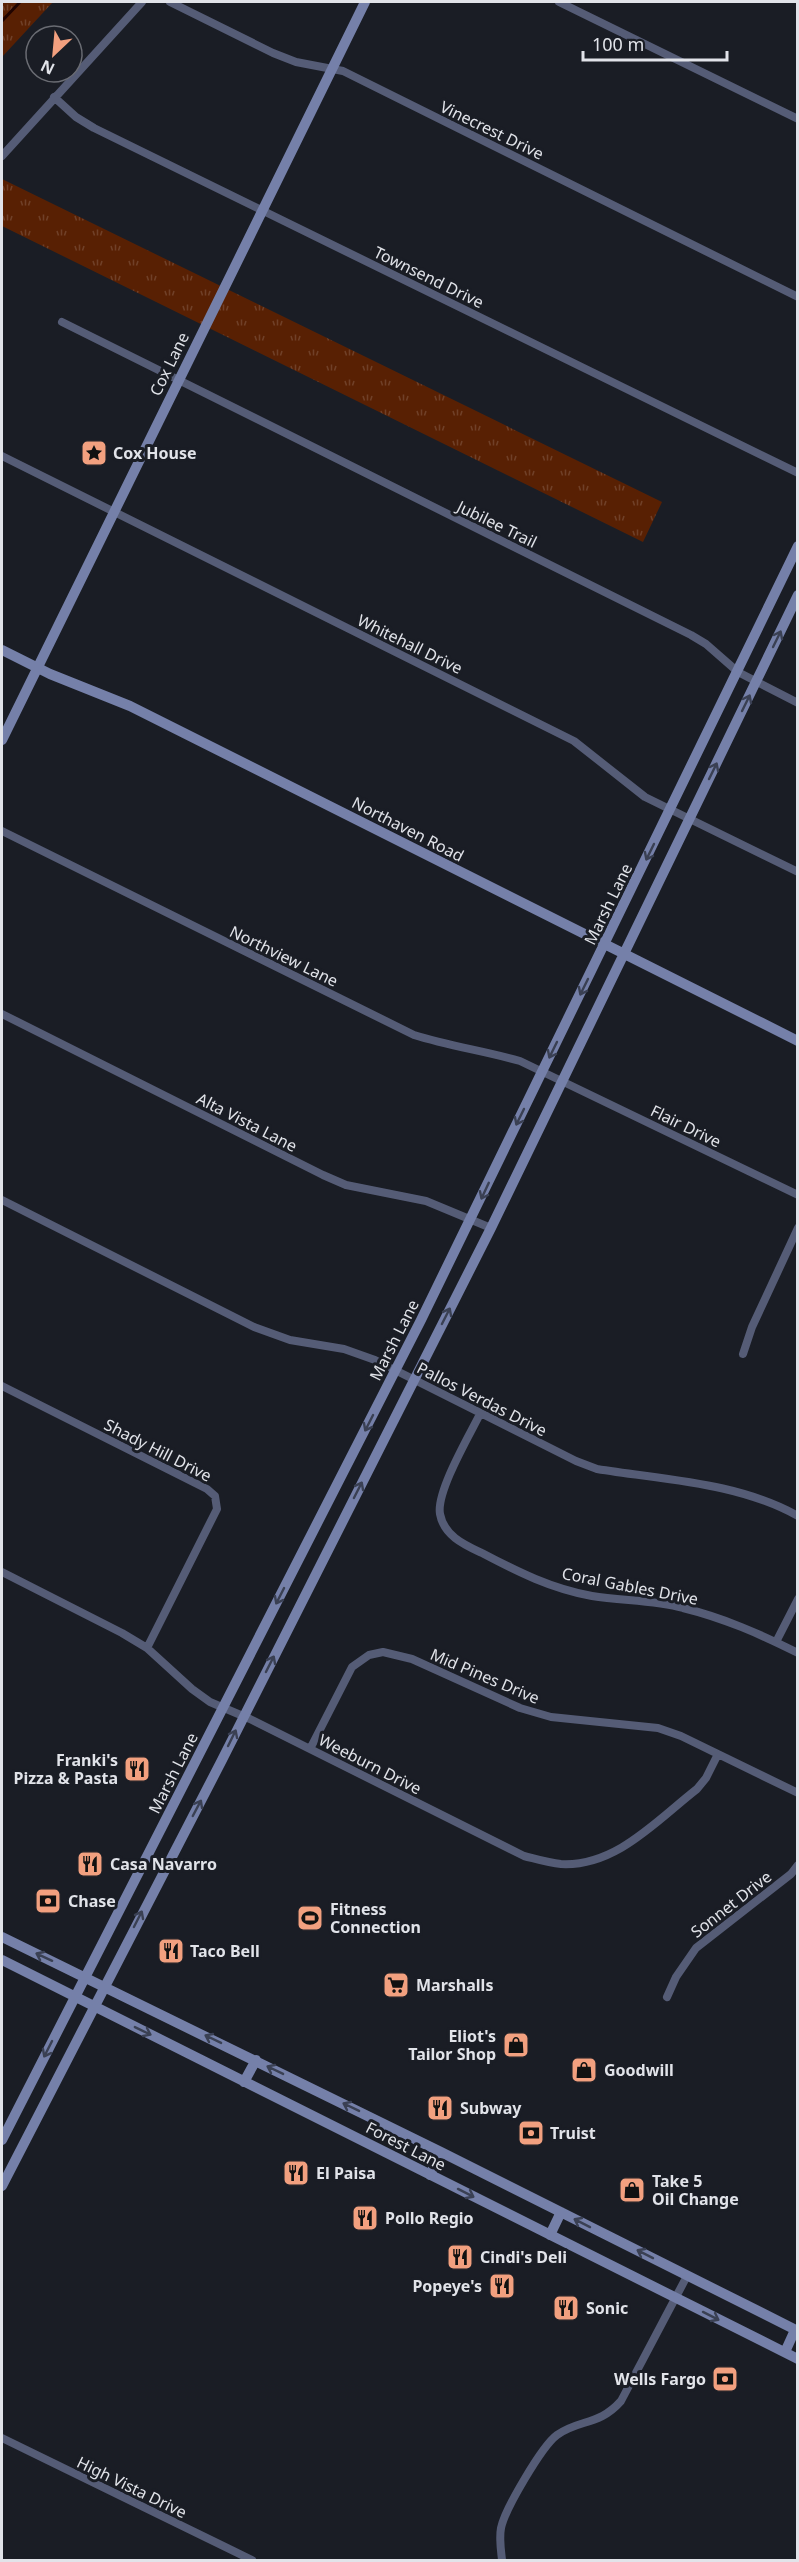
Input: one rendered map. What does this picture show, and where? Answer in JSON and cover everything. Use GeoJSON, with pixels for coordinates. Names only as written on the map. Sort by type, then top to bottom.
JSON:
{"type":"FeatureCollection","features":[{"type":"Feature","properties":{"kind":"main road","name":"Cox Lane"},"geometry":{"type":"LineString","coordinates":[[2,740],[365,2]]}},
{"type":"Feature","properties":{"kind":"main road","name":"Marsh Lane"},"geometry":{"type":"LineString","coordinates":[[2,2141],[396,1371],[798,546]]}},
{"type":"Feature","properties":{"kind":"main road"},"geometry":{"type":"LineString","coordinates":[[2,2186],[491,1228],[798,595]]}},
{"type":"Feature","properties":{"kind":"main road","name":"Northaven Road"},"geometry":{"type":"LineString","coordinates":[[2,650],[38,668],[130,706],[623,956],[798,1041]]}},
{"type":"Feature","properties":{"kind":"main road"},"geometry":{"type":"LineString","coordinates":[[152,1848],[172,1855]]}},
{"type":"Feature","properties":{"kind":"main road","name":"Forest Lane"},"geometry":{"type":"LineString","coordinates":[[2,1936],[441,2152],[796,2331]]}},
{"type":"Feature","properties":{"kind":"main road","name":"Forest Lane"},"geometry":{"type":"LineString","coordinates":[[2,1960],[798,2359]]}},
{"type":"Feature","properties":{"kind":"main road"},"geometry":{"type":"LineString","coordinates":[[244,2082],[256,2060]]}},
{"type":"Feature","properties":{"kind":"main road"},"geometry":{"type":"LineString","coordinates":[[2,2141],[19,2152]]}},
{"type":"Feature","properties":{"kind":"main road"},"geometry":{"type":"LineString","coordinates":[[430,2175],[441,2152]]}},
{"type":"Feature","properties":{"kind":"main road"},"geometry":{"type":"LineString","coordinates":[[550,2235],[561,2212]]}},
{"type":"Feature","properties":{"kind":"main road"},"geometry":{"type":"LineString","coordinates":[[784,2352],[796,2331]]}},
{"type":"Feature","properties":{"kind":"street"},"geometry":{"type":"LineString","coordinates":[[2,156],[142,2]]}},
{"type":"Feature","properties":{"kind":"street","name":"Vinecrest Drive"},"geometry":{"type":"LineString","coordinates":[[170,2],[273,53],[296,62],[332,67],[798,297]]}},
{"type":"Feature","properties":{"kind":"street"},"geometry":{"type":"LineString","coordinates":[[559,2],[798,119]]}},
{"type":"Feature","properties":{"kind":"street","name":"Townsend Drive"},"geometry":{"type":"LineString","coordinates":[[54,98],[76,117],[94,128],[798,473]]}},
{"type":"Feature","properties":{"kind":"street","name":"Jubilee Trail"},"geometry":{"type":"LineString","coordinates":[[62,322],[691,635],[706,644],[738,672],[798,703]]}},
{"type":"Feature","properties":{"kind":"street","name":"Whitehall Drive"},"geometry":{"type":"LineString","coordinates":[[2,456],[574,741],[631,788],[670,810],[798,872]]}},
{"type":"Feature","properties":{"kind":"street","name":"Northview Lane"},"geometry":{"type":"LineString","coordinates":[[2,831],[414,1035],[442,1044],[486,1051],[543,1071],[563,1082]]}},
{"type":"Feature","properties":{"kind":"street","name":"Alta Vista Lane"},"geometry":{"type":"LineString","coordinates":[[2,1014],[323,1175],[346,1185],[426,1201],[491,1228]]}},
{"type":"Feature","properties":{"kind":"street","name":"Flair Drive"},"geometry":{"type":"LineString","coordinates":[[563,1082],[798,1195]]}},
{"type":"Feature","properties":{"kind":"street","name":"Pallos Verdas Drive"},"geometry":{"type":"LineString","coordinates":[[2,1200],[268,1333],[290,1340],[344,1349],[375,1360],[576,1461],[597,1469],[729,1489],[779,1506],[798,1516]]}},
{"type":"Feature","properties":{"kind":"street"},"geometry":{"type":"LineString","coordinates":[[743,1354],[752,1327],[798,1228]]}},
{"type":"Feature","properties":{"kind":"street","name":"Shady Hill Drive"},"geometry":{"type":"LineString","coordinates":[[2,1386],[207,1489],[215,1496],[217,1509],[147,1648]]}},
{"type":"Feature","properties":{"kind":"street","name":"Coral Gables Drive"},"geometry":{"type":"LineString","coordinates":[[480,1414],[439,1498],[440,1515],[445,1527],[458,1541],[530,1578],[562,1589],[591,1596],[681,1607],[740,1624],[798,1653]]}},
{"type":"Feature","properties":{"kind":"street","name":"Weeburn Drive"},"geometry":{"type":"LineString","coordinates":[[2,1572],[94,1618],[147,1648],[192,1689],[223,1709],[243,1716],[524,1856],[561,1864],[594,1860],[610,1855],[697,1789],[706,1778],[718,1754]]}},
{"type":"Feature","properties":{"kind":"street"},"geometry":{"type":"LineString","coordinates":[[776,1642],[798,1599]]}},
{"type":"Feature","properties":{"kind":"street","name":"Mid Pines Drive"},"geometry":{"type":"LineString","coordinates":[[310,1749],[352,1667],[369,1655],[383,1652],[412,1659],[520,1708],[551,1717],[658,1728],[798,1793]]}},
{"type":"Feature","properties":{"kind":"street","name":"Sonnet Drive"},"geometry":{"type":"LineString","coordinates":[[667,1997],[676,1977],[696,1948],[791,1874],[798,1865]]}},
{"type":"Feature","properties":{"kind":"street"},"geometry":{"type":"LineString","coordinates":[[502,2560],[501,2529],[539,2454],[559,2433],[596,2421],[613,2411],[621,2401],[687,2276]]}},
{"type":"Feature","properties":{"kind":"street","name":"High Vista Drive"},"geometry":{"type":"LineString","coordinates":[[2,2438],[252,2560]]}},
{"type":"Feature","properties":{"kind":"green space"},"geometry":{"type":"Polygon","coordinates":[[[2,2],[53,2],[33,24],[24,24],[24,33],[2,57],[2,2]]]}},
{"type":"Feature","properties":{"kind":"green space"},"geometry":{"type":"Polygon","coordinates":[[[2,179],[662,502],[643,542],[2,226],[2,179]]]}},
{"type":"Feature","properties":{"kind":"waterway"},"geometry":{"type":"LineString","coordinates":[[2,21],[20,2]]}},
{"type":"Feature","properties":{"kind":"place","name":"Cox House"},"geometry":{"type":"Point","coordinates":[94,453]}},
{"type":"Feature","properties":{"kind":"place","name":"Franki's Pizza & Pasta"},"geometry":{"type":"Point","coordinates":[137,1769]}},
{"type":"Feature","properties":{"kind":"place","name":"Casa Navarro"},"geometry":{"type":"Point","coordinates":[90,1864]}},
{"type":"Feature","properties":{"kind":"place","name":"Chase"},"geometry":{"type":"Point","coordinates":[48,1901]}},
{"type":"Feature","properties":{"kind":"place","name":"Fitness Connection"},"geometry":{"type":"Point","coordinates":[310,1918]}},
{"type":"Feature","properties":{"kind":"place","name":"Taco Bell"},"geometry":{"type":"Point","coordinates":[171,1951]}},
{"type":"Feature","properties":{"kind":"place","name":"Marshalls"},"geometry":{"type":"Point","coordinates":[396,1985]}},
{"type":"Feature","properties":{"kind":"place","name":"Eliot's Tailor Shop"},"geometry":{"type":"Point","coordinates":[516,2045]}},
{"type":"Feature","properties":{"kind":"place","name":"Goodwill"},"geometry":{"type":"Point","coordinates":[584,2070]}},
{"type":"Feature","properties":{"kind":"place","name":"Subway"},"geometry":{"type":"Point","coordinates":[440,2108]}},
{"type":"Feature","properties":{"kind":"place","name":"Truist"},"geometry":{"type":"Point","coordinates":[531,2133]}},
{"type":"Feature","properties":{"kind":"place","name":"El Paisa"},"geometry":{"type":"Point","coordinates":[296,2173]}},
{"type":"Feature","properties":{"kind":"place","name":"Take 5 Oil Change"},"geometry":{"type":"Point","coordinates":[632,2190]}},
{"type":"Feature","properties":{"kind":"place","name":"Pollo Regio"},"geometry":{"type":"Point","coordinates":[365,2218]}},
{"type":"Feature","properties":{"kind":"place","name":"Cindi's Deli"},"geometry":{"type":"Point","coordinates":[460,2257]}},
{"type":"Feature","properties":{"kind":"place","name":"Popeye's"},"geometry":{"type":"Point","coordinates":[502,2286]}},
{"type":"Feature","properties":{"kind":"place","name":"Sonic"},"geometry":{"type":"Point","coordinates":[566,2308]}},
{"type":"Feature","properties":{"kind":"place","name":"Wells Fargo"},"geometry":{"type":"Point","coordinates":[725,2379]}}]}
